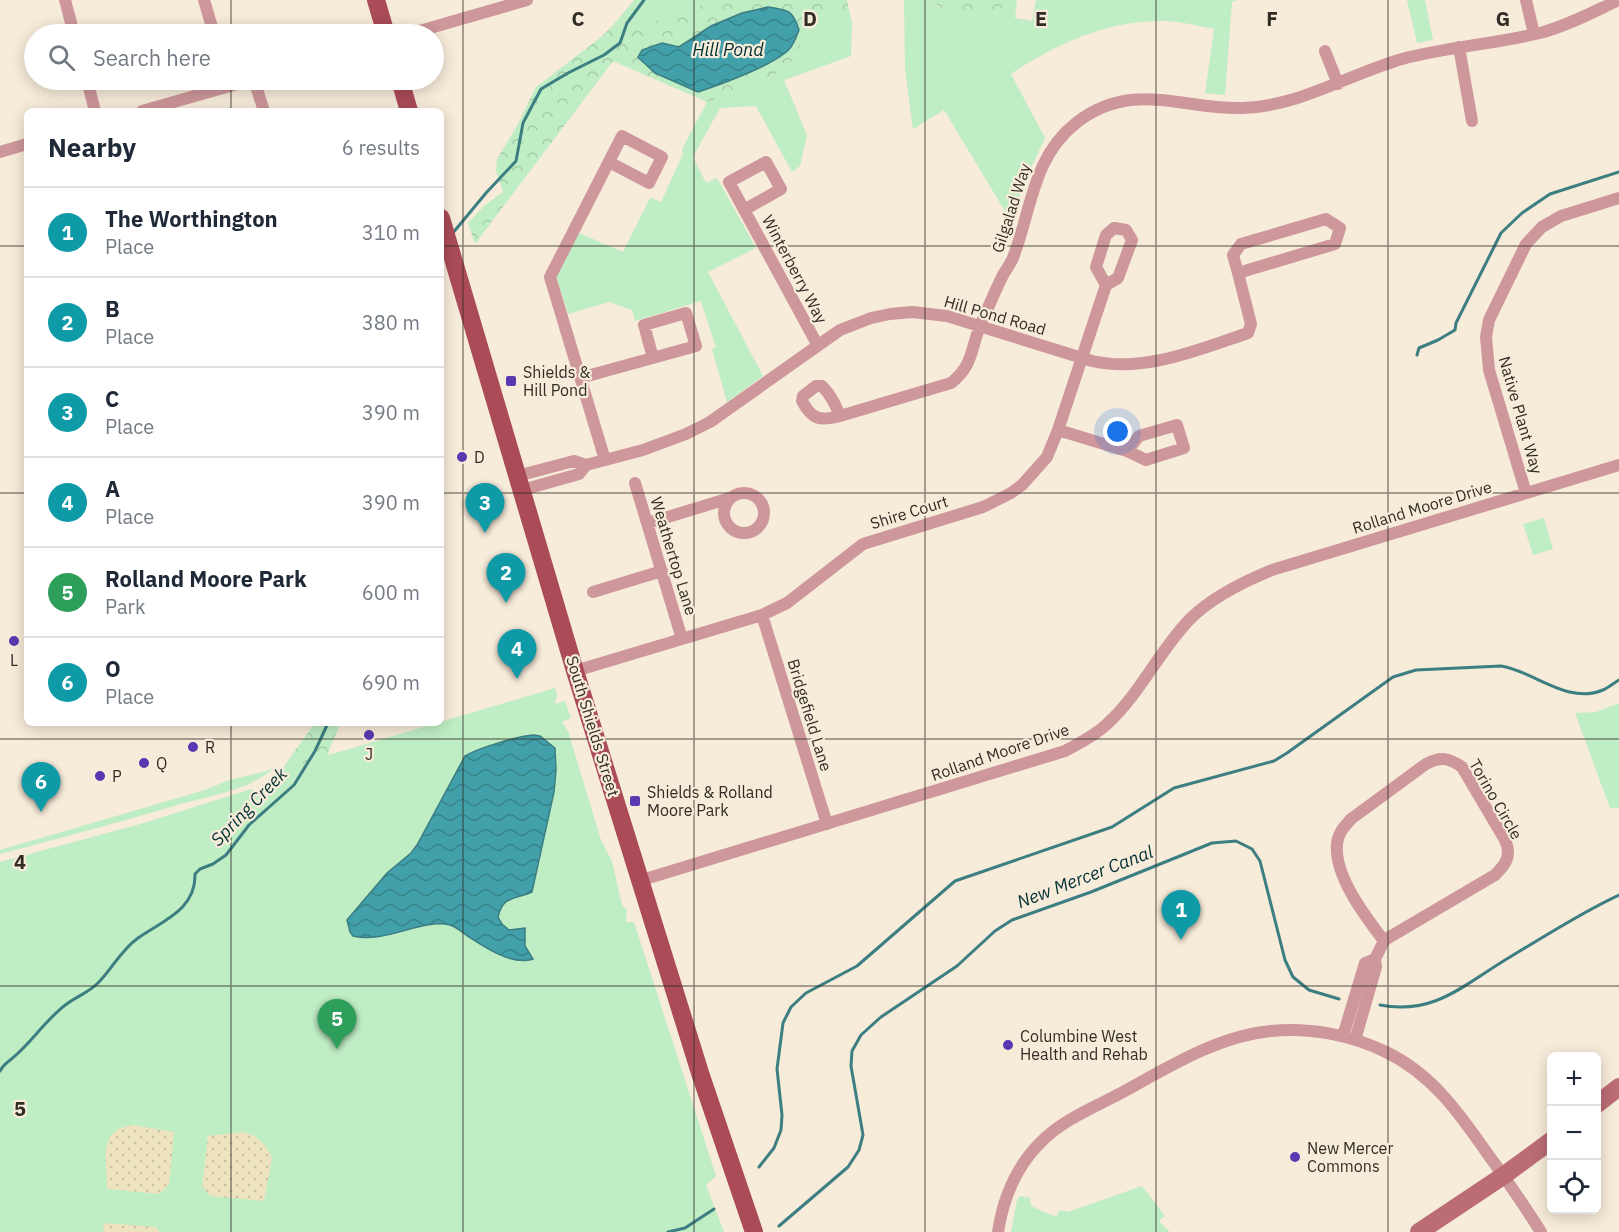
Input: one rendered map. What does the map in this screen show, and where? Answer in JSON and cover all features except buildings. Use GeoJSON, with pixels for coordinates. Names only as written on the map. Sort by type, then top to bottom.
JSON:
{"type":"FeatureCollection","features":[{"type":"Feature","properties":{"kind":"main road"},"geometry":{"type":"LineString","coordinates":[[376,0],[383,24]]}},
{"type":"Feature","properties":{"kind":"main road"},"geometry":{"type":"LineString","coordinates":[[403,90],[408,108]]}},
{"type":"Feature","properties":{"kind":"main road","name":"South Shields Street"},"geometry":{"type":"LineString","coordinates":[[444,227],[575,671],[642,880],[701,1076],[754,1232]]}},
{"type":"Feature","properties":{"kind":"street"},"geometry":{"type":"LineString","coordinates":[[64,0],[71,24]]}},
{"type":"Feature","properties":{"kind":"street"},"geometry":{"type":"LineString","coordinates":[[204,0],[211,24]]}},
{"type":"Feature","properties":{"kind":"street"},"geometry":{"type":"LineString","coordinates":[[444,24],[527,0]]}},
{"type":"Feature","properties":{"kind":"street"},"geometry":{"type":"LineString","coordinates":[[1526,0],[1533,34]]}},
{"type":"Feature","properties":{"kind":"street","name":"Gilgalad Way"},"geometry":{"type":"LineString","coordinates":[[840,416],[951,383],[963,374],[968,367],[980,326],[1003,275],[1014,257],[1044,159],[1062,135],[1104,107],[1125,101],[1158,99],[1217,107],[1261,108],[1300,99],[1399,60],[1533,34],[1565,25],[1619,0]]}},
{"type":"Feature","properties":{"kind":"street"},"geometry":{"type":"LineString","coordinates":[[1459,47],[1472,121]]}},
{"type":"Feature","properties":{"kind":"street"},"geometry":{"type":"LineString","coordinates":[[1325,51],[1338,84]]}},
{"type":"Feature","properties":{"kind":"street"},"geometry":{"type":"LineString","coordinates":[[90,90],[94,108]]}},
{"type":"Feature","properties":{"kind":"street"},"geometry":{"type":"LineString","coordinates":[[151,108],[206,90]]}},
{"type":"Feature","properties":{"kind":"street"},"geometry":{"type":"LineString","coordinates":[[257,90],[263,108]]}},
{"type":"Feature","properties":{"kind":"street"},"geometry":{"type":"LineString","coordinates":[[0,152],[24,145]]}},
{"type":"Feature","properties":{"kind":"street"},"geometry":{"type":"LineString","coordinates":[[605,460],[550,277],[609,162]]}},
{"type":"Feature","properties":{"kind":"street","name":"Native Plant Way"},"geometry":{"type":"LineString","coordinates":[[1526,493],[1488,364],[1486,337],[1490,320],[1526,244],[1542,227],[1562,216],[1619,198]]}},
{"type":"Feature","properties":{"kind":"street","name":"Winterberry Way"},"geometry":{"type":"LineString","coordinates":[[744,210],[817,344]]}},
{"type":"Feature","properties":{"kind":"street"},"geometry":{"type":"LineString","coordinates":[[1326,219],[1340,228],[1335,244],[1238,273],[1233,255],[1241,244],[1326,219]]}},
{"type":"Feature","properties":{"kind":"street","name":"Hill Pond Road"},"geometry":{"type":"LineString","coordinates":[[520,483],[579,474],[586,465],[686,435],[710,422],[817,344],[850,325],[890,314],[931,313],[1081,358],[1113,365],[1151,362],[1248,333],[1251,324],[1238,273]]}},
{"type":"Feature","properties":{"kind":"street","name":"Shire Court"},"geometry":{"type":"LineString","coordinates":[[575,671],[762,615],[788,603],[863,544],[983,507],[1011,493],[1034,473],[1047,457],[1106,285]]}},
{"type":"Feature","properties":{"kind":"street"},"geometry":{"type":"LineString","coordinates":[[580,378],[696,346],[686,313],[644,325],[652,358]]}},
{"type":"Feature","properties":{"kind":"street"},"geometry":{"type":"LineString","coordinates":[[1058,430],[1127,451]]}},
{"type":"Feature","properties":{"kind":"street","name":"Rolland Moore Drive"},"geometry":{"type":"LineString","coordinates":[[642,880],[1065,751],[1107,725],[1128,701],[1190,618],[1224,593],[1254,577],[1619,465]]}},
{"type":"Feature","properties":{"kind":"street","name":"Weathertop Lane"},"geometry":{"type":"LineString","coordinates":[[635,483],[682,639]]}},
{"type":"Feature","properties":{"kind":"street"},"geometry":{"type":"LineString","coordinates":[[648,523],[730,498]]}},
{"type":"Feature","properties":{"kind":"street"},"geometry":{"type":"LineString","coordinates":[[593,591],[662,571]]}},
{"type":"Feature","properties":{"kind":"street","name":"Bridgefield Lane"},"geometry":{"type":"LineString","coordinates":[[762,615],[827,824]]}},
{"type":"Feature","properties":{"kind":"street","name":"Torino Circle"},"geometry":{"type":"LineString","coordinates":[[1349,1038],[1376,967],[1375,959],[1384,941],[1412,922],[1496,875],[1505,865],[1508,857],[1509,848],[1505,840],[1462,767],[1451,759],[1438,758],[1426,764],[1351,819],[1341,830],[1336,842],[1337,856],[1357,904],[1384,941]]}},
{"type":"Feature","properties":{"kind":"street"},"geometry":{"type":"LineString","coordinates":[[998,1232],[1007,1194],[1024,1162],[1039,1144],[1070,1120],[1204,1051],[1233,1039],[1270,1031],[1299,1030],[1349,1038],[1388,1052],[1423,1075],[1455,1107],[1541,1232]]}},
{"type":"Feature","properties":{"kind":"street"},"geometry":{"type":"LineString","coordinates":[[1601,1101],[1619,1087]]}},
{"type":"Feature","properties":{"kind":"street"},"geometry":{"type":"LineString","coordinates":[[1419,1232],[1503,1176],[1547,1143]]}},
{"type":"Feature","properties":{"kind":"green space"},"geometry":{"type":"Polygon","coordinates":[[[634,0],[715,0],[636,26],[614,24],[634,0]]]}},
{"type":"Feature","properties":{"kind":"green space"},"geometry":{"type":"Polygon","coordinates":[[[715,0],[847,0],[852,23],[821,14],[806,34],[792,61],[765,82],[707,102],[613,61],[475,244],[468,223],[484,206],[503,192],[496,170],[497,159],[517,126],[536,87],[600,38],[614,24],[636,26],[715,0]],[[742,13],[711,26],[679,47],[655,73],[698,92],[746,73],[790,49],[742,13]]]}},
{"type":"Feature","properties":{"kind":"green space"},"geometry":{"type":"Polygon","coordinates":[[[904,0],[929,0],[939,7],[995,13],[1012,0],[1017,0],[1015,18],[1032,21],[1036,0],[1237,0],[1232,2],[1225,95],[1205,93],[1214,29],[1185,23],[1146,21],[1085,35],[1047,52],[1011,74],[1045,138],[1023,185],[1011,221],[944,110],[913,129],[905,69],[904,0]]]}},
{"type":"Feature","properties":{"kind":"green space"},"geometry":{"type":"Polygon","coordinates":[[[929,0],[1012,0],[993,14],[968,16],[951,12],[929,0]]]}},
{"type":"Feature","properties":{"kind":"green space"},"geometry":{"type":"Polygon","coordinates":[[[1407,0],[1425,0],[1433,40],[1417,43],[1407,0]]]}},
{"type":"Feature","properties":{"kind":"green space"},"geometry":{"type":"Polygon","coordinates":[[[821,14],[852,23],[851,56],[784,80],[807,135],[800,166],[792,172],[756,106],[720,108],[693,157],[706,183],[717,178],[756,248],[708,272],[763,376],[727,402],[712,349],[716,348],[701,301],[635,321],[632,310],[609,302],[568,314],[556,276],[579,233],[623,252],[650,198],[661,202],[683,154],[682,149],[707,102],[765,82],[792,61],[806,34],[821,14]]]}},
{"type":"Feature","properties":{"kind":"green space"},"geometry":{"type":"Polygon","coordinates":[[[1544,518],[1553,549],[1533,555],[1523,524],[1544,518]]]}},
{"type":"Feature","properties":{"kind":"green space"},"geometry":{"type":"Polygon","coordinates":[[[555,688],[557,695],[555,704],[565,701],[571,718],[562,722],[568,731],[601,840],[612,861],[622,905],[627,910],[626,922],[634,922],[716,1176],[706,1185],[724,1232],[0,1232],[0,862],[144,823],[251,789],[259,791],[282,769],[427,726],[444,726],[444,721],[555,688]]]}},
{"type":"Feature","properties":{"kind":"green space"},"geometry":{"type":"Polygon","coordinates":[[[1619,703],[1619,808],[1610,808],[1575,713],[1596,712],[1619,703]]]}},
{"type":"Feature","properties":{"kind":"green space"},"geometry":{"type":"Polygon","coordinates":[[[313,726],[339,726],[328,756],[282,769],[313,726]]]}},
{"type":"Feature","properties":{"kind":"green space"},"geometry":{"type":"Polygon","coordinates":[[[274,768],[254,782],[230,791],[0,854],[0,850],[274,768]]]}},
{"type":"Feature","properties":{"kind":"green space"},"geometry":{"type":"Polygon","coordinates":[[[1142,1186],[1165,1216],[1159,1221],[1170,1232],[1011,1232],[1017,1200],[1020,1196],[1030,1198],[1031,1206],[1056,1217],[1060,1210],[1068,1212],[1142,1186]]]}},
{"type":"Feature","properties":{"kind":"sand"},"geometry":{"type":"Polygon","coordinates":[[[133,1125],[174,1132],[169,1185],[159,1194],[107,1189],[106,1149],[108,1141],[113,1133],[133,1125]]]}},
{"type":"Feature","properties":{"kind":"sand"},"geometry":{"type":"Polygon","coordinates":[[[242,1132],[260,1141],[272,1158],[264,1201],[210,1196],[202,1186],[208,1136],[242,1132]]]}},
{"type":"Feature","properties":{"kind":"sand"},"geometry":{"type":"Polygon","coordinates":[[[104,1223],[156,1227],[160,1232],[103,1232],[104,1223]]]}},
{"type":"Feature","properties":{"kind":"water","name":"Hill Pond"},"geometry":{"type":"Polygon","coordinates":[[[768,7],[785,10],[792,15],[799,30],[795,39],[784,54],[733,79],[698,92],[655,73],[638,57],[642,50],[662,43],[679,47],[711,26],[742,13],[768,7]]]}},
{"type":"Feature","properties":{"kind":"water"},"geometry":{"type":"Polygon","coordinates":[[[534,735],[540,736],[555,748],[554,792],[532,892],[506,902],[498,917],[509,930],[525,928],[525,946],[533,959],[525,961],[500,955],[450,925],[428,925],[378,937],[353,936],[347,920],[387,873],[417,845],[465,756],[498,743],[534,735]]]}},
{"type":"Feature","properties":{"kind":"waterway","name":"Spring Creek"},"geometry":{"type":"LineString","coordinates":[[452,234],[516,161],[523,123],[541,89],[604,55],[620,43],[627,23],[644,0]]}},
{"type":"Feature","properties":{"kind":"waterway"},"geometry":{"type":"LineString","coordinates":[[1417,355],[1419,348],[1455,330],[1456,323],[1501,233],[1522,213],[1550,194],[1619,172]]}},
{"type":"Feature","properties":{"kind":"waterway"},"geometry":{"type":"LineString","coordinates":[[759,1167],[774,1148],[781,1130],[782,1115],[777,1069],[783,1023],[791,1007],[806,993],[857,966],[955,881],[1112,827],[1174,788],[1274,761],[1393,677],[1416,670],[1501,666],[1526,674],[1551,686],[1577,693],[1603,690],[1619,680]]}},
{"type":"Feature","properties":{"kind":"waterway","name":"Spring Creek"},"geometry":{"type":"LineString","coordinates":[[0,1071],[61,1009],[98,983],[132,943],[184,906],[194,886],[195,874],[226,855],[249,825],[294,785],[315,751],[327,726]]}},
{"type":"Feature","properties":{"kind":"waterway","name":"New Mercer Canal"},"geometry":{"type":"LineString","coordinates":[[779,1226],[848,1167],[859,1150],[863,1135],[851,1066],[852,1051],[861,1035],[881,1017],[957,966],[995,931],[1012,920],[1091,892],[1212,843],[1236,841],[1252,849],[1260,861],[1285,960],[1293,977],[1309,990],[1339,999]]}},
{"type":"Feature","properties":{"kind":"waterway","name":"New Mercer Canal"},"geometry":{"type":"LineString","coordinates":[[1380,1005],[1400,1007],[1434,1002],[1464,987],[1564,924],[1619,895]]}},
{"type":"Feature","properties":{"kind":"waterway"},"geometry":{"type":"LineString","coordinates":[[668,1232],[685,1228],[714,1209]]}},
{"type":"Feature","properties":{"kind":"place","name":"Shields & Hill Pond"},"geometry":{"type":"Point","coordinates":[511,381]}},
{"type":"Feature","properties":{"kind":"place","name":"D"},"geometry":{"type":"Point","coordinates":[462,457]}},
{"type":"Feature","properties":{"kind":"place","name":"C"},"geometry":{"type":"Point","coordinates":[485,533]}},
{"type":"Feature","properties":{"kind":"place","name":"B"},"geometry":{"type":"Point","coordinates":[506,603]}},
{"type":"Feature","properties":{"kind":"place","name":"L"},"geometry":{"type":"Point","coordinates":[14,641]}},
{"type":"Feature","properties":{"kind":"place","name":"A"},"geometry":{"type":"Point","coordinates":[517,679]}},
{"type":"Feature","properties":{"kind":"place","name":"J"},"geometry":{"type":"Point","coordinates":[369,735]}},
{"type":"Feature","properties":{"kind":"place","name":"R"},"geometry":{"type":"Point","coordinates":[193,747]}},
{"type":"Feature","properties":{"kind":"place","name":"Q"},"geometry":{"type":"Point","coordinates":[144,763]}},
{"type":"Feature","properties":{"kind":"place","name":"P"},"geometry":{"type":"Point","coordinates":[100,776]}},
{"type":"Feature","properties":{"kind":"place","name":"Shields & Rolland Moore Park"},"geometry":{"type":"Point","coordinates":[635,801]}},
{"type":"Feature","properties":{"kind":"place","name":"O"},"geometry":{"type":"Point","coordinates":[41,812]}},
{"type":"Feature","properties":{"kind":"place","name":"The Worthington"},"geometry":{"type":"Point","coordinates":[1181,940]}},
{"type":"Feature","properties":{"kind":"place","name":"Columbine West Health and Rehab"},"geometry":{"type":"Point","coordinates":[1008,1045]}},
{"type":"Feature","properties":{"kind":"place","name":"Rolland Moore Park"},"geometry":{"type":"Point","coordinates":[337,1049]}},
{"type":"Feature","properties":{"kind":"place","name":"New Mercer Commons"},"geometry":{"type":"Point","coordinates":[1295,1157]}}]}
